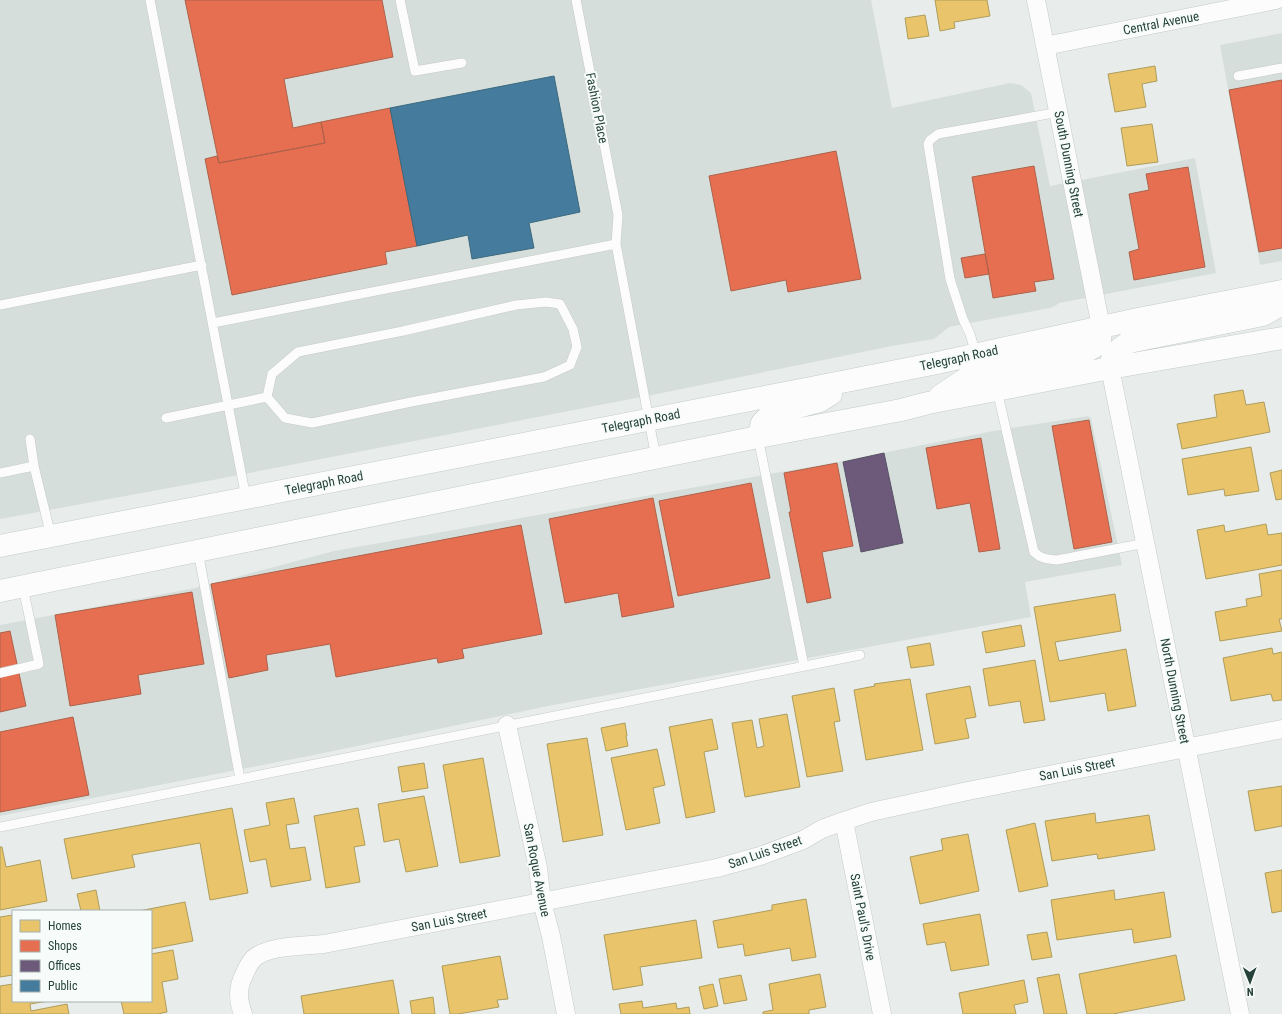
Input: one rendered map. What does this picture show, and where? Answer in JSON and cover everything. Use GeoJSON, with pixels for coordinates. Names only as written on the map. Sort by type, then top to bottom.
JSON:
{"type":"FeatureCollection","features":[{"type":"Feature","properties":{"kind":"main road","name":"Telegraph Road"},"geometry":{"type":"LineString","coordinates":[[0,546],[649,420],[1282,291]]}},
{"type":"Feature","properties":{"kind":"main road"},"geometry":{"type":"LineString","coordinates":[[1110,368],[1111,358],[1118,349],[1130,342],[1263,315],[1282,304]]}},
{"type":"Feature","properties":{"kind":"main road"},"geometry":{"type":"LineString","coordinates":[[928,403],[970,376],[1087,351],[1094,347],[1100,340],[1101,327]]}},
{"type":"Feature","properties":{"kind":"main road"},"geometry":{"type":"LineString","coordinates":[[0,591],[758,437],[900,410],[928,403],[1110,368],[1282,338]]}},
{"type":"Feature","properties":{"kind":"main road"},"geometry":{"type":"LineString","coordinates":[[758,437],[762,422],[768,417],[780,412],[820,402],[855,379]]}},
{"type":"Feature","properties":{"kind":"street","name":"South Dunning Street"},"geometry":{"type":"LineString","coordinates":[[1036,0],[1101,327]]}},
{"type":"Feature","properties":{"kind":"street","name":"Central Avenue"},"geometry":{"type":"LineString","coordinates":[[1045,46],[1276,0]]}},
{"type":"Feature","properties":{"kind":"street","name":"North Dunning Street"},"geometry":{"type":"LineString","coordinates":[[1110,368],[1240,1014]]}},
{"type":"Feature","properties":{"kind":"street","name":"San Roque Avenue"},"geometry":{"type":"LineString","coordinates":[[507,725],[538,868],[542,902],[551,936],[566,1014]]}},
{"type":"Feature","properties":{"kind":"street","name":"San Luis Street"},"geometry":{"type":"LineString","coordinates":[[243,1014],[239,1001],[239,991],[241,981],[248,966],[254,959],[263,954],[286,947],[324,944],[738,863],[784,847],[844,821],[871,812],[1282,729]]}},
{"type":"Feature","properties":{"kind":"street","name":"Saint Paul's Drive"},"geometry":{"type":"LineString","coordinates":[[844,821],[882,1014]]}},
{"type":"Feature","properties":{"kind":"lane"},"geometry":{"type":"LineString","coordinates":[[150,0],[246,498]]}},
{"type":"Feature","properties":{"kind":"lane"},"geometry":{"type":"LineString","coordinates":[[400,0],[415,71],[462,63]]}},
{"type":"Feature","properties":{"kind":"lane","name":"Fashion Place"},"geometry":{"type":"LineString","coordinates":[[576,0],[618,215],[616,244]]}},
{"type":"Feature","properties":{"kind":"lane"},"geometry":{"type":"LineString","coordinates":[[1238,76],[1282,68]]}},
{"type":"Feature","properties":{"kind":"lane"},"geometry":{"type":"LineString","coordinates":[[976,354],[950,279],[928,144],[930,140],[938,134],[1059,112]]}},
{"type":"Feature","properties":{"kind":"lane"},"geometry":{"type":"LineString","coordinates":[[213,323],[616,244],[656,458]]}},
{"type":"Feature","properties":{"kind":"lane"},"geometry":{"type":"LineString","coordinates":[[0,305],[202,265]]}},
{"type":"Feature","properties":{"kind":"lane"},"geometry":{"type":"LineString","coordinates":[[546,302],[560,304],[573,329],[577,347],[570,365],[544,377],[411,402],[312,423],[284,418],[267,397],[272,374],[298,352],[516,306],[546,302]]}},
{"type":"Feature","properties":{"kind":"lane"},"geometry":{"type":"LineString","coordinates":[[997,390],[1034,552],[1044,559],[1057,560],[1146,543]]}},
{"type":"Feature","properties":{"kind":"lane"},"geometry":{"type":"LineString","coordinates":[[166,418],[267,397]]}},
{"type":"Feature","properties":{"kind":"lane"},"geometry":{"type":"LineString","coordinates":[[758,437],[804,666]]}},
{"type":"Feature","properties":{"kind":"lane"},"geometry":{"type":"LineString","coordinates":[[30,439],[34,466],[51,536]]}},
{"type":"Feature","properties":{"kind":"lane"},"geometry":{"type":"LineString","coordinates":[[0,473],[34,466]]}},
{"type":"Feature","properties":{"kind":"lane"},"geometry":{"type":"LineString","coordinates":[[198,551],[240,779]]}},
{"type":"Feature","properties":{"kind":"lane"},"geometry":{"type":"LineString","coordinates":[[0,673],[39,664],[23,587]]}},
{"type":"Feature","properties":{"kind":"lane"},"geometry":{"type":"LineString","coordinates":[[0,827],[860,655]]}},
{"type":"Feature","properties":{"kind":"shaded area"},"geometry":{"type":"Polygon","coordinates":[[[0,0],[871,0],[892,108],[1010,83],[1021,85],[1031,93],[1050,186],[1195,158],[1216,273],[1059,303],[1050,308],[949,327],[934,339],[213,480],[0,519],[0,0]]]}},
{"type":"Feature","properties":{"kind":"shaded area"},"geometry":{"type":"Polygon","coordinates":[[[1282,33],[1282,261],[1260,265],[1220,45],[1282,33]]]}},
{"type":"Feature","properties":{"kind":"shaded area"},"geometry":{"type":"Polygon","coordinates":[[[1088,416],[1091,418],[1122,565],[1025,582],[1031,617],[548,706],[319,754],[0,816],[0,625],[195,588],[334,551],[832,463],[993,431],[1088,416]]]}},
{"type":"Feature","properties":{"kind":"building: Homes"},"geometry":{"type":"Polygon","coordinates":[[[935,0],[987,0],[990,16],[954,22],[955,28],[940,31],[935,0]]]}},
{"type":"Feature","properties":{"kind":"building: Homes"},"geometry":{"type":"Polygon","coordinates":[[[925,15],[929,36],[908,39],[905,18],[925,15]]]}},
{"type":"Feature","properties":{"kind":"building: Homes"},"geometry":{"type":"Polygon","coordinates":[[[1155,66],[1157,81],[1142,84],[1146,107],[1115,112],[1108,74],[1155,66]]]}},
{"type":"Feature","properties":{"kind":"building: Homes"},"geometry":{"type":"Polygon","coordinates":[[[1152,124],[1158,162],[1127,166],[1121,128],[1152,124]]]}},
{"type":"Feature","properties":{"kind":"building: Homes"},"geometry":{"type":"Polygon","coordinates":[[[1243,390],[1246,405],[1264,402],[1270,432],[1182,449],[1177,424],[1217,417],[1214,395],[1243,390]]]}},
{"type":"Feature","properties":{"kind":"building: Homes"},"geometry":{"type":"Polygon","coordinates":[[[1251,447],[1259,491],[1225,496],[1224,489],[1188,495],[1182,459],[1251,447]]]}},
{"type":"Feature","properties":{"kind":"building: Homes"},"geometry":{"type":"Polygon","coordinates":[[[1282,470],[1282,499],[1276,500],[1270,473],[1282,470]]]}},
{"type":"Feature","properties":{"kind":"building: Homes"},"geometry":{"type":"Polygon","coordinates":[[[1266,524],[1268,535],[1282,533],[1282,565],[1206,579],[1197,530],[1224,525],[1225,532],[1266,524]]]}},
{"type":"Feature","properties":{"kind":"building: Homes"},"geometry":{"type":"Polygon","coordinates":[[[1282,570],[1282,619],[1279,619],[1282,631],[1220,641],[1215,612],[1247,606],[1246,599],[1262,596],[1259,574],[1282,570]]]}},
{"type":"Feature","properties":{"kind":"building: Homes"},"geometry":{"type":"Polygon","coordinates":[[[1115,594],[1121,631],[1055,642],[1059,661],[1126,649],[1136,706],[1108,711],[1105,693],[1050,702],[1034,607],[1115,594]]]}},
{"type":"Feature","properties":{"kind":"building: Homes"},"geometry":{"type":"Polygon","coordinates":[[[1021,625],[1025,646],[986,653],[982,632],[1021,625]]]}},
{"type":"Feature","properties":{"kind":"building: Homes"},"geometry":{"type":"Polygon","coordinates":[[[930,643],[934,665],[911,668],[907,647],[930,643]]]}},
{"type":"Feature","properties":{"kind":"building: Homes"},"geometry":{"type":"Polygon","coordinates":[[[1272,648],[1273,654],[1282,652],[1282,700],[1273,701],[1271,694],[1231,701],[1223,658],[1272,648]]]}},
{"type":"Feature","properties":{"kind":"building: Homes"},"geometry":{"type":"Polygon","coordinates":[[[1035,660],[1045,720],[1024,723],[1020,701],[989,706],[983,669],[1035,660]]]}},
{"type":"Feature","properties":{"kind":"building: Homes"},"geometry":{"type":"Polygon","coordinates":[[[910,679],[923,750],[866,760],[854,690],[875,686],[874,684],[910,679]]]}},
{"type":"Feature","properties":{"kind":"building: Homes"},"geometry":{"type":"Polygon","coordinates":[[[970,686],[976,717],[965,719],[969,738],[935,744],[926,694],[970,686]]]}},
{"type":"Feature","properties":{"kind":"building: Homes"},"geometry":{"type":"Polygon","coordinates":[[[834,688],[840,721],[834,722],[843,771],[807,777],[792,696],[834,688]]]}},
{"type":"Feature","properties":{"kind":"building: Homes"},"geometry":{"type":"Polygon","coordinates":[[[787,714],[800,787],[745,797],[732,723],[752,720],[757,748],[764,746],[759,719],[787,714]]]}},
{"type":"Feature","properties":{"kind":"building: Homes"},"geometry":{"type":"Polygon","coordinates":[[[712,719],[718,749],[704,752],[715,812],[686,818],[669,727],[712,719]]]}},
{"type":"Feature","properties":{"kind":"building: Homes"},"geometry":{"type":"Polygon","coordinates":[[[625,723],[628,746],[606,751],[601,728],[625,723]]]}},
{"type":"Feature","properties":{"kind":"building: Homes"},"geometry":{"type":"Polygon","coordinates":[[[587,738],[603,835],[563,842],[547,744],[587,738]]]}},
{"type":"Feature","properties":{"kind":"building: Homes"},"geometry":{"type":"Polygon","coordinates":[[[657,749],[665,785],[653,788],[660,823],[626,830],[611,758],[657,749]]]}},
{"type":"Feature","properties":{"kind":"building: Homes"},"geometry":{"type":"Polygon","coordinates":[[[483,758],[500,856],[460,863],[443,765],[483,758]]]}},
{"type":"Feature","properties":{"kind":"building: Homes"},"geometry":{"type":"Polygon","coordinates":[[[424,763],[428,788],[402,792],[398,767],[424,763]]]}},
{"type":"Feature","properties":{"kind":"building: Homes"},"geometry":{"type":"Polygon","coordinates":[[[1282,786],[1282,826],[1255,831],[1248,791],[1282,786]]]}},
{"type":"Feature","properties":{"kind":"building: Homes"},"geometry":{"type":"Polygon","coordinates":[[[424,796],[438,866],[406,872],[399,839],[384,842],[378,804],[424,796]]]}},
{"type":"Feature","properties":{"kind":"building: Homes"},"geometry":{"type":"Polygon","coordinates":[[[294,798],[299,823],[286,825],[290,849],[305,847],[311,880],[271,887],[266,859],[250,862],[244,830],[270,825],[266,803],[294,798]]]}},
{"type":"Feature","properties":{"kind":"building: Homes"},"geometry":{"type":"Polygon","coordinates":[[[232,808],[248,893],[210,900],[200,843],[132,855],[135,867],[72,879],[64,839],[232,808]]]}},
{"type":"Feature","properties":{"kind":"building: Homes"},"geometry":{"type":"Polygon","coordinates":[[[358,808],[365,845],[354,847],[360,882],[326,888],[314,816],[358,808]]]}},
{"type":"Feature","properties":{"kind":"building: Homes"},"geometry":{"type":"Polygon","coordinates":[[[1095,813],[1096,823],[1149,815],[1155,850],[1098,859],[1097,854],[1052,861],[1045,821],[1095,813]]]}},
{"type":"Feature","properties":{"kind":"building: Homes"},"geometry":{"type":"Polygon","coordinates":[[[1035,823],[1048,886],[1019,892],[1006,830],[1035,823]]]}},
{"type":"Feature","properties":{"kind":"building: Homes"},"geometry":{"type":"Polygon","coordinates":[[[968,834],[979,891],[920,904],[910,857],[943,850],[941,839],[968,834]]]}},
{"type":"Feature","properties":{"kind":"building: Homes"},"geometry":{"type":"Polygon","coordinates":[[[0,847],[2,847],[6,867],[40,860],[47,901],[0,910],[0,847]]]}},
{"type":"Feature","properties":{"kind":"building: Homes"},"geometry":{"type":"Polygon","coordinates":[[[1282,870],[1282,911],[1272,913],[1265,873],[1282,870]]]}},
{"type":"Feature","properties":{"kind":"building: Homes"},"geometry":{"type":"Polygon","coordinates":[[[96,890],[100,910],[81,910],[77,894],[96,890]]]}},
{"type":"Feature","properties":{"kind":"building: Homes"},"geometry":{"type":"Polygon","coordinates":[[[1114,890],[1115,900],[1164,892],[1171,937],[1134,943],[1132,929],[1057,940],[1051,900],[1114,890]]]}},
{"type":"Feature","properties":{"kind":"building: Homes"},"geometry":{"type":"Polygon","coordinates":[[[806,899],[816,957],[792,961],[790,948],[745,956],[743,944],[718,948],[713,921],[772,910],[772,905],[806,899]]]}},
{"type":"Feature","properties":{"kind":"building: Homes"},"geometry":{"type":"Polygon","coordinates":[[[185,902],[193,941],[152,949],[152,910],[144,910],[185,902]]]}},
{"type":"Feature","properties":{"kind":"building: Homes"},"geometry":{"type":"Polygon","coordinates":[[[980,914],[989,965],[951,971],[945,942],[927,945],[923,924],[980,914]]]}},
{"type":"Feature","properties":{"kind":"building: Homes"},"geometry":{"type":"Polygon","coordinates":[[[12,915],[12,975],[0,977],[0,917],[12,915]]]}},
{"type":"Feature","properties":{"kind":"building: Homes"},"geometry":{"type":"Polygon","coordinates":[[[696,920],[702,958],[640,967],[643,985],[613,990],[604,935],[696,920]]]}},
{"type":"Feature","properties":{"kind":"building: Homes"},"geometry":{"type":"Polygon","coordinates":[[[1047,932],[1052,957],[1032,960],[1027,935],[1047,932]]]}},
{"type":"Feature","properties":{"kind":"building: Homes"},"geometry":{"type":"Polygon","coordinates":[[[173,950],[178,979],[162,982],[167,1012],[158,1014],[124,1014],[121,1002],[152,1002],[152,954],[173,950]]]}},
{"type":"Feature","properties":{"kind":"building: Homes"},"geometry":{"type":"Polygon","coordinates":[[[1176,955],[1185,1000],[1113,1014],[1087,1014],[1079,974],[1176,955]]]}},
{"type":"Feature","properties":{"kind":"building: Homes"},"geometry":{"type":"Polygon","coordinates":[[[500,956],[508,999],[497,1000],[499,1007],[450,1014],[442,966],[500,956]]]}},
{"type":"Feature","properties":{"kind":"building: Homes"},"geometry":{"type":"Polygon","coordinates":[[[820,974],[826,1007],[809,1010],[809,1014],[763,1014],[763,1012],[773,1010],[769,984],[820,974]]]}},
{"type":"Feature","properties":{"kind":"building: Homes"},"geometry":{"type":"Polygon","coordinates":[[[1059,974],[1067,1014],[1044,1014],[1037,978],[1059,974]]]}},
{"type":"Feature","properties":{"kind":"building: Homes"},"geometry":{"type":"Polygon","coordinates":[[[741,975],[747,1000],[724,1004],[719,979],[741,975]]]}},
{"type":"Feature","properties":{"kind":"building: Homes"},"geometry":{"type":"Polygon","coordinates":[[[393,980],[399,1014],[304,1014],[301,996],[393,980]]]}},
{"type":"Feature","properties":{"kind":"building: Homes"},"geometry":{"type":"Polygon","coordinates":[[[1024,980],[1028,1002],[1014,1005],[1016,1014],[963,1014],[959,993],[1024,980]]]}},
{"type":"Feature","properties":{"kind":"building: Homes"},"geometry":{"type":"Polygon","coordinates":[[[12,984],[12,1002],[43,1002],[30,1004],[31,1011],[67,1004],[69,1014],[0,1014],[0,986],[12,984]]]}},
{"type":"Feature","properties":{"kind":"building: Homes"},"geometry":{"type":"Polygon","coordinates":[[[713,984],[718,1006],[704,1009],[699,987],[713,984]]]}},
{"type":"Feature","properties":{"kind":"building: Homes"},"geometry":{"type":"Polygon","coordinates":[[[433,997],[435,1014],[412,1014],[410,1001],[433,997]]]}},
{"type":"Feature","properties":{"kind":"building: Homes"},"geometry":{"type":"Polygon","coordinates":[[[642,1001],[643,1008],[676,1003],[677,1009],[689,1007],[690,1014],[621,1014],[619,1004],[642,1001]]]}},
{"type":"Feature","properties":{"kind":"building: Shops"},"geometry":{"type":"Polygon","coordinates":[[[185,0],[382,0],[393,57],[284,79],[293,128],[321,122],[325,143],[219,163],[185,0]]]}},
{"type":"Feature","properties":{"kind":"building: Shops"},"geometry":{"type":"Polygon","coordinates":[[[1282,80],[1282,248],[1259,252],[1229,90],[1282,80]]]}},
{"type":"Feature","properties":{"kind":"building: Shops"},"geometry":{"type":"Polygon","coordinates":[[[390,108],[417,246],[385,252],[387,264],[232,295],[205,159],[217,156],[219,163],[325,143],[321,122],[390,108]]]}},
{"type":"Feature","properties":{"kind":"building: Shops"},"geometry":{"type":"Polygon","coordinates":[[[836,151],[861,279],[788,292],[786,280],[731,291],[709,176],[836,151]]]}},
{"type":"Feature","properties":{"kind":"building: Shops"},"geometry":{"type":"Polygon","coordinates":[[[1034,166],[1054,279],[1034,282],[1036,291],[993,298],[972,177],[1034,166]]]}},
{"type":"Feature","properties":{"kind":"building: Shops"},"geometry":{"type":"Polygon","coordinates":[[[1188,167],[1205,267],[1134,280],[1129,252],[1139,249],[1129,194],[1149,190],[1146,174],[1188,167]]]}},
{"type":"Feature","properties":{"kind":"building: Shops"},"geometry":{"type":"Polygon","coordinates":[[[985,254],[989,274],[965,278],[961,258],[985,254]]]}},
{"type":"Feature","properties":{"kind":"building: Shops"},"geometry":{"type":"Polygon","coordinates":[[[1089,420],[1112,542],[1074,549],[1052,426],[1089,420]]]}},
{"type":"Feature","properties":{"kind":"building: Shops"},"geometry":{"type":"Polygon","coordinates":[[[981,438],[1000,549],[979,552],[970,503],[937,509],[926,448],[981,438]]]}},
{"type":"Feature","properties":{"kind":"building: Shops"},"geometry":{"type":"Polygon","coordinates":[[[837,463],[853,546],[822,552],[831,598],[807,603],[789,512],[791,512],[784,473],[837,463]]]}},
{"type":"Feature","properties":{"kind":"building: Shops"},"geometry":{"type":"Polygon","coordinates":[[[751,483],[770,578],[678,596],[659,501],[751,483]]]}},
{"type":"Feature","properties":{"kind":"building: Shops"},"geometry":{"type":"Polygon","coordinates":[[[653,498],[674,607],[622,617],[618,593],[565,603],[549,519],[653,498]]]}},
{"type":"Feature","properties":{"kind":"building: Shops"},"geometry":{"type":"Polygon","coordinates":[[[521,525],[542,634],[462,649],[464,658],[438,663],[437,658],[336,677],[330,644],[266,655],[268,670],[229,678],[211,584],[521,525]]]}},
{"type":"Feature","properties":{"kind":"building: Shops"},"geometry":{"type":"Polygon","coordinates":[[[192,592],[204,664],[138,675],[141,694],[70,706],[55,615],[192,592]]]}},
{"type":"Feature","properties":{"kind":"building: Shops"},"geometry":{"type":"Polygon","coordinates":[[[10,631],[26,706],[0,712],[0,633],[10,631]]]}},
{"type":"Feature","properties":{"kind":"building: Shops"},"geometry":{"type":"Polygon","coordinates":[[[73,717],[89,795],[0,812],[0,732],[73,717]]]}},
{"type":"Feature","properties":{"kind":"building: Offices"},"geometry":{"type":"Polygon","coordinates":[[[884,453],[903,543],[861,552],[843,462],[884,453]]]}},
{"type":"Feature","properties":{"kind":"building: Public"},"geometry":{"type":"Polygon","coordinates":[[[554,76],[580,212],[529,223],[534,248],[472,259],[468,235],[417,246],[390,108],[554,76]]]}}]}
